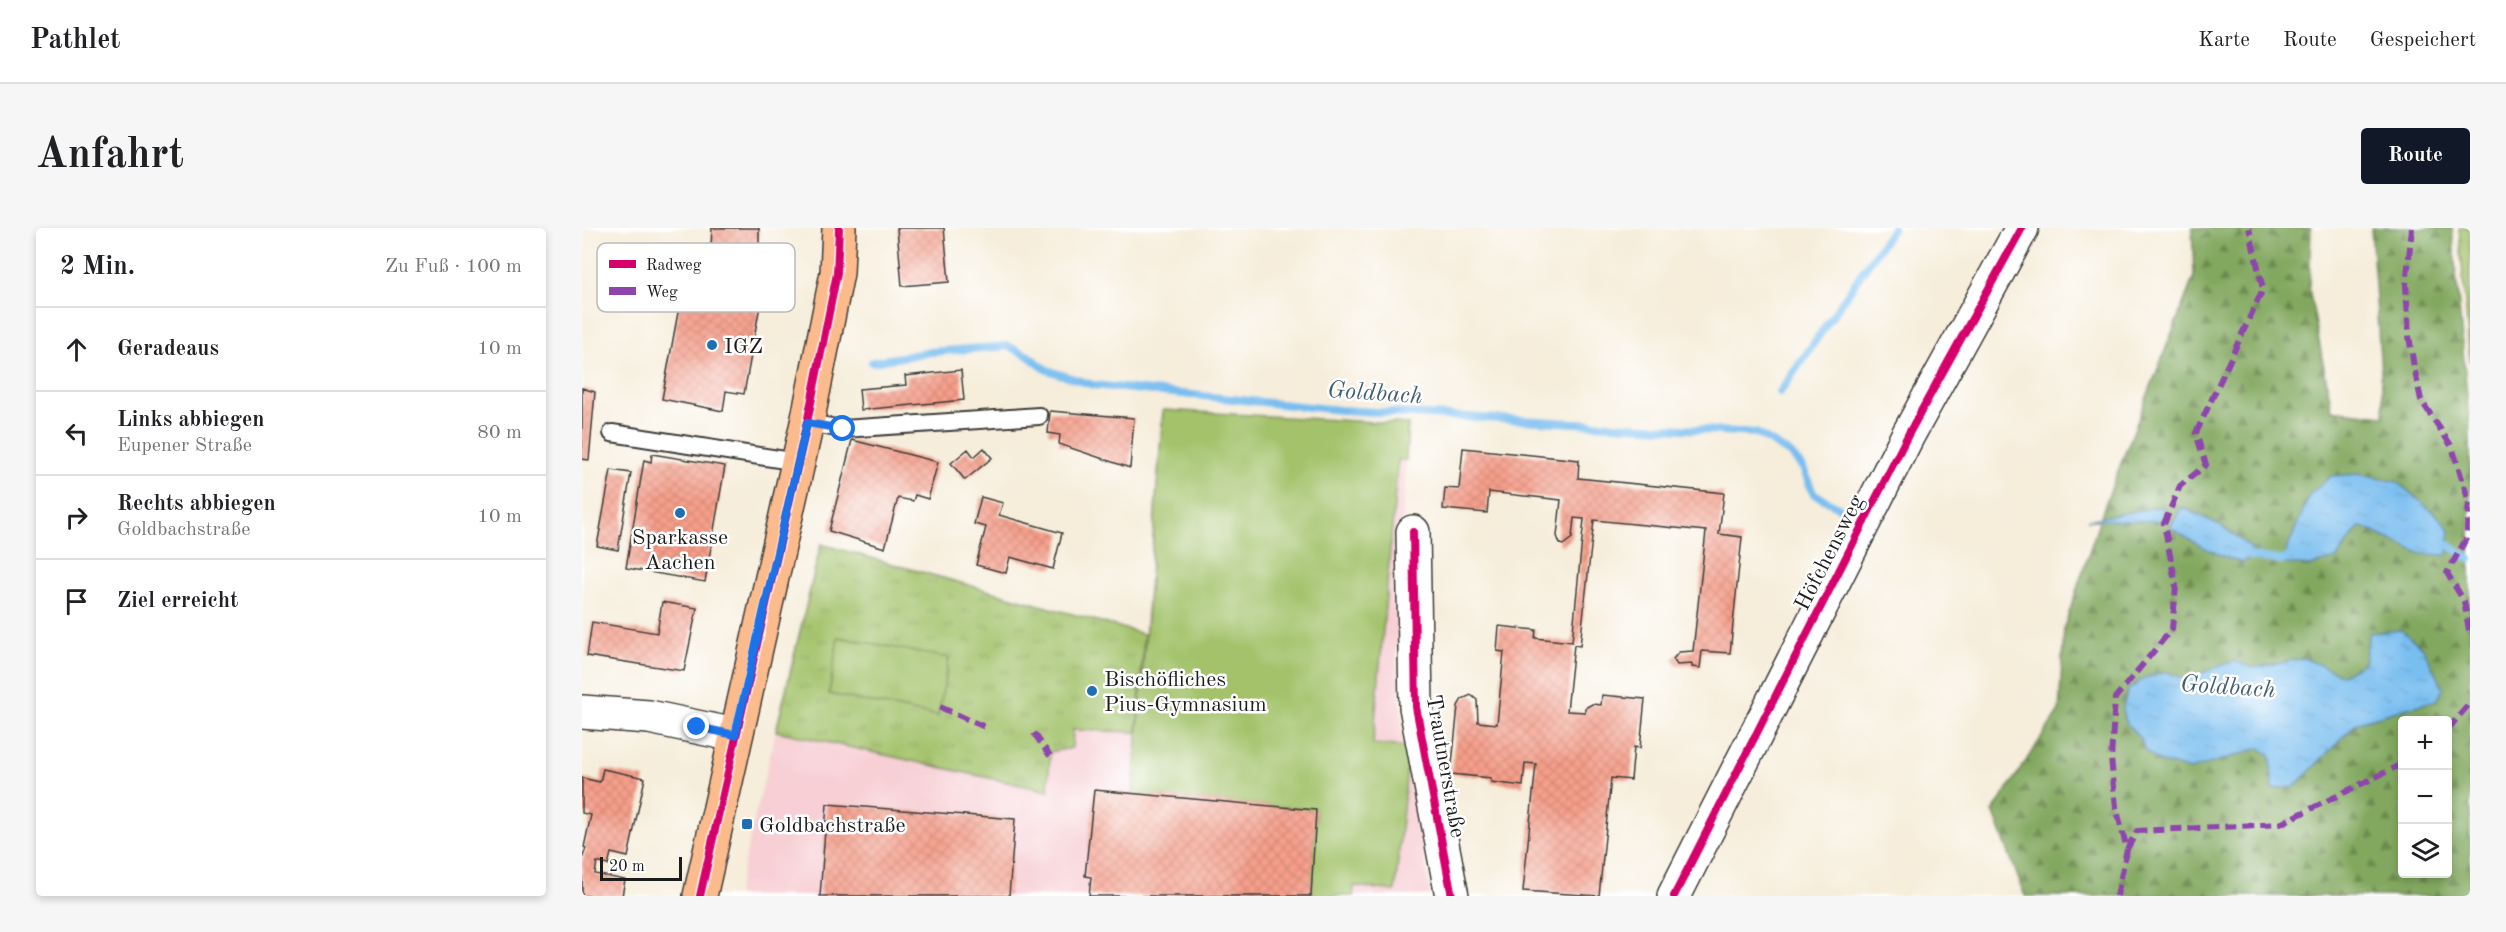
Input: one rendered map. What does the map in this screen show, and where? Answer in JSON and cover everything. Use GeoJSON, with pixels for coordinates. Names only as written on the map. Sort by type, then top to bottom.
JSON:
{"type":"FeatureCollection","features":[{"type":"Feature","properties":{"kind":"main road"},"geometry":{"type":"LineString","coordinates":[[700,896],[807,423],[837,273],[839,228]]}},
{"type":"Feature","properties":{"kind":"street","name":"Höfchensweg"},"geometry":{"type":"LineString","coordinates":[[1674,896],[1908,435],[2022,228]]}},
{"type":"Feature","properties":{"kind":"street","name":"Trautnerstraße"},"geometry":{"type":"LineString","coordinates":[[1413,532],[1416,707],[1452,896]]}},
{"type":"Feature","properties":{"kind":"street"},"geometry":{"type":"LineString","coordinates":[[582,712],[650,717],[735,735]]}},
{"type":"Feature","properties":{"kind":"lane"},"geometry":{"type":"LineString","coordinates":[[807,423],[843,429],[1039,416]]}},
{"type":"Feature","properties":{"kind":"lane"},"geometry":{"type":"LineString","coordinates":[[612,433],[798,462]]}},
{"type":"Feature","properties":{"kind":"shaded area","name":"Bischöfliches Pius-Gymnasium"},"geometry":{"type":"Polygon","coordinates":[[[1163,410],[1408,424],[1396,653],[1405,747],[1431,896],[736,896],[821,544],[1144,634],[1163,410]]]}},
{"type":"Feature","properties":{"kind":"green space"},"geometry":{"type":"Polygon","coordinates":[[[2192,228],[2311,228],[2309,288],[2332,410],[2384,416],[2371,228],[2452,228],[2470,429],[2470,896],[2025,896],[1993,811],[2059,711],[2064,628],[2104,507],[2194,276],[2192,228]]]}},
{"type":"Feature","properties":{"kind":"green space"},"geometry":{"type":"Polygon","coordinates":[[[2459,228],[2470,228],[2470,362],[2459,228]]]}},
{"type":"Feature","properties":{"kind":"green space"},"geometry":{"type":"Polygon","coordinates":[[[1163,410],[1408,424],[1406,460],[1398,460],[1373,744],[1409,747],[1395,891],[1354,886],[1353,896],[1311,896],[1316,810],[1133,794],[1163,410]]]}},
{"type":"Feature","properties":{"kind":"green space"},"geometry":{"type":"Polygon","coordinates":[[[821,544],[1144,634],[1137,732],[1073,730],[1072,748],[1050,752],[1048,791],[776,731],[821,544]]]}},
{"type":"Feature","properties":{"kind":"green space"},"geometry":{"type":"Polygon","coordinates":[[[838,637],[949,658],[938,716],[829,694],[838,637]]]}},
{"type":"Feature","properties":{"kind":"water"},"geometry":{"type":"Polygon","coordinates":[[[2357,474],[2397,482],[2435,513],[2450,530],[2447,555],[2422,554],[2360,526],[2336,559],[2310,566],[2285,564],[2282,561],[2310,494],[2331,476],[2357,474]]]}},
{"type":"Feature","properties":{"kind":"water"},"geometry":{"type":"Polygon","coordinates":[[[2163,506],[2161,521],[2087,520],[2163,506]]]}},
{"type":"Feature","properties":{"kind":"water"},"geometry":{"type":"Polygon","coordinates":[[[2182,507],[2220,525],[2251,548],[2251,556],[2243,563],[2233,560],[2205,548],[2170,527],[2182,507]]]}},
{"type":"Feature","properties":{"kind":"water"},"geometry":{"type":"Polygon","coordinates":[[[2401,630],[2423,648],[2443,689],[2437,700],[2358,722],[2294,787],[2273,789],[2270,755],[2260,748],[2190,770],[2158,761],[2145,751],[2141,740],[2127,724],[2122,711],[2128,690],[2145,678],[2167,672],[2185,679],[2234,661],[2253,668],[2304,658],[2342,675],[2364,663],[2369,633],[2401,630]]]}},
{"type":"Feature","properties":{"kind":"building"},"geometry":{"type":"Polygon","coordinates":[[[712,228],[759,228],[759,243],[711,243],[712,228]]]}},
{"type":"Feature","properties":{"kind":"building"},"geometry":{"type":"Polygon","coordinates":[[[897,228],[944,228],[949,282],[902,286],[897,228]]]}},
{"type":"Feature","properties":{"kind":"building","name":"IGZ"},"geometry":{"type":"Polygon","coordinates":[[[678,312],[759,312],[744,394],[726,391],[723,411],[662,399],[678,312]]]}},
{"type":"Feature","properties":{"kind":"building"},"geometry":{"type":"Polygon","coordinates":[[[961,370],[964,400],[861,410],[859,389],[906,385],[905,376],[961,370]]]}},
{"type":"Feature","properties":{"kind":"building"},"geometry":{"type":"Polygon","coordinates":[[[582,388],[595,392],[589,460],[582,459],[582,388]]]}},
{"type":"Feature","properties":{"kind":"building"},"geometry":{"type":"Polygon","coordinates":[[[1050,411],[1134,418],[1130,468],[1059,444],[1060,435],[1048,433],[1050,411]]]}},
{"type":"Feature","properties":{"kind":"building"},"geometry":{"type":"Polygon","coordinates":[[[852,440],[938,462],[928,499],[915,495],[913,501],[898,498],[885,548],[829,531],[852,440]]]}},
{"type":"Feature","properties":{"kind":"building"},"geometry":{"type":"Polygon","coordinates":[[[984,448],[992,458],[965,480],[951,463],[968,449],[974,457],[984,448]]]}},
{"type":"Feature","properties":{"kind":"building"},"geometry":{"type":"Polygon","coordinates":[[[1463,448],[1579,460],[1578,478],[1724,493],[1719,534],[1742,537],[1730,653],[1702,651],[1700,668],[1692,667],[1692,664],[1677,665],[1673,659],[1679,652],[1693,651],[1706,531],[1594,520],[1580,646],[1574,645],[1567,711],[1585,712],[1585,708],[1592,704],[1601,705],[1602,695],[1645,699],[1640,748],[1634,747],[1631,780],[1611,778],[1599,896],[1523,891],[1536,764],[1525,763],[1523,786],[1491,782],[1491,778],[1451,774],[1458,706],[1462,699],[1471,695],[1477,700],[1478,722],[1497,724],[1504,652],[1497,651],[1499,626],[1536,630],[1535,638],[1572,642],[1584,519],[1574,518],[1572,538],[1563,545],[1560,544],[1557,536],[1561,500],[1489,492],[1487,513],[1443,509],[1445,488],[1459,489],[1463,448]]]}},
{"type":"Feature","properties":{"kind":"building"},"geometry":{"type":"Polygon","coordinates":[[[652,454],[725,466],[705,582],[626,568],[644,460],[651,462],[652,454]]]}},
{"type":"Feature","properties":{"kind":"building"},"geometry":{"type":"Polygon","coordinates":[[[611,470],[631,473],[618,550],[597,546],[611,470]]]}},
{"type":"Feature","properties":{"kind":"building"},"geometry":{"type":"Polygon","coordinates":[[[981,497],[1003,503],[999,515],[1062,533],[1053,569],[1010,557],[1006,573],[976,565],[986,527],[974,524],[981,497]]]}},
{"type":"Feature","properties":{"kind":"building"},"geometry":{"type":"Polygon","coordinates":[[[662,602],[697,608],[684,671],[587,656],[592,622],[657,633],[662,602]]]}},
{"type":"Feature","properties":{"kind":"building"},"geometry":{"type":"Polygon","coordinates":[[[603,769],[645,778],[628,857],[611,853],[608,865],[597,862],[595,874],[625,880],[622,896],[582,896],[582,859],[591,815],[582,813],[582,778],[600,782],[603,769]]]}},
{"type":"Feature","properties":{"kind":"building"},"geometry":{"type":"Polygon","coordinates":[[[1094,790],[1316,810],[1311,896],[1089,896],[1091,877],[1085,876],[1094,790]]]}},
{"type":"Feature","properties":{"kind":"building"},"geometry":{"type":"Polygon","coordinates":[[[827,804],[1015,819],[1009,896],[820,896],[827,804]]]}},
{"type":"Feature","properties":{"kind":"waterway"},"geometry":{"type":"LineString","coordinates":[[1780,392],[1893,228]]}},
{"type":"Feature","properties":{"kind":"waterway","name":"Goldbach"},"geometry":{"type":"LineString","coordinates":[[872,362],[930,352],[1008,346],[1027,355],[1047,370],[1093,385],[1340,410],[1756,433],[1791,454],[1803,468],[1813,493],[1852,515]]}},
{"type":"Feature","properties":{"kind":"waterway"},"geometry":{"type":"LineString","coordinates":[[2438,538],[2470,559]]}},
{"type":"Feature","properties":{"kind":"waterway"},"geometry":{"type":"LineString","coordinates":[[2241,551],[2251,556],[2282,561],[2291,555]]}},
{"type":"Feature","properties":{"kind":"marked path"},"geometry":{"type":"LineString","coordinates":[[2117,896],[2127,849],[2116,807],[2111,758],[2115,698],[2172,629],[2176,586],[2164,524],[2180,486],[2206,465],[2196,433],[2263,289],[2249,228]]}},
{"type":"Feature","properties":{"kind":"marked path"},"geometry":{"type":"LineString","coordinates":[[2412,228],[2406,285],[2409,336],[2421,400],[2452,447],[2469,502],[2466,539],[2447,573],[2464,601],[2470,636]]}},
{"type":"Feature","properties":{"kind":"marked path"},"geometry":{"type":"LineString","coordinates":[[2452,724],[2470,703]]}},
{"type":"Feature","properties":{"kind":"marked path"},"geometry":{"type":"LineString","coordinates":[[940,707],[987,728]]}},
{"type":"Feature","properties":{"kind":"marked path"},"geometry":{"type":"LineString","coordinates":[[1034,733],[1050,756]]}},
{"type":"Feature","properties":{"kind":"marked path"},"geometry":{"type":"LineString","coordinates":[[2127,849],[2137,831],[2280,824],[2398,766]]}},
{"type":"Feature","properties":{"kind":"cycle path"},"geometry":{"type":"LineString","coordinates":[[700,896],[807,423],[837,273],[839,228]]}},
{"type":"Feature","properties":{"kind":"cycle path"},"geometry":{"type":"LineString","coordinates":[[1674,896],[1908,435],[2022,228]]}},
{"type":"Feature","properties":{"kind":"cycle path"},"geometry":{"type":"LineString","coordinates":[[1413,532],[1416,707],[1452,896]]}},
{"type":"Feature","properties":{"kind":"place","name":"IGZ"},"geometry":{"type":"Point","coordinates":[712,345]}},
{"type":"Feature","properties":{"kind":"place","name":"Sparkasse Aachen"},"geometry":{"type":"Point","coordinates":[680,513]}},
{"type":"Feature","properties":{"kind":"place","name":"Bischöfliches Pius-Gymnasium"},"geometry":{"type":"Point","coordinates":[1092,691]}},
{"type":"Feature","properties":{"kind":"place","name":"Goldbachstraße"},"geometry":{"type":"Point","coordinates":[747,824]}},
{"type":"Feature","properties":{"kind":"route"},"geometry":{"type":"LineString","coordinates":[[697,727],[735,735],[807,423],[843,429]]}}]}
